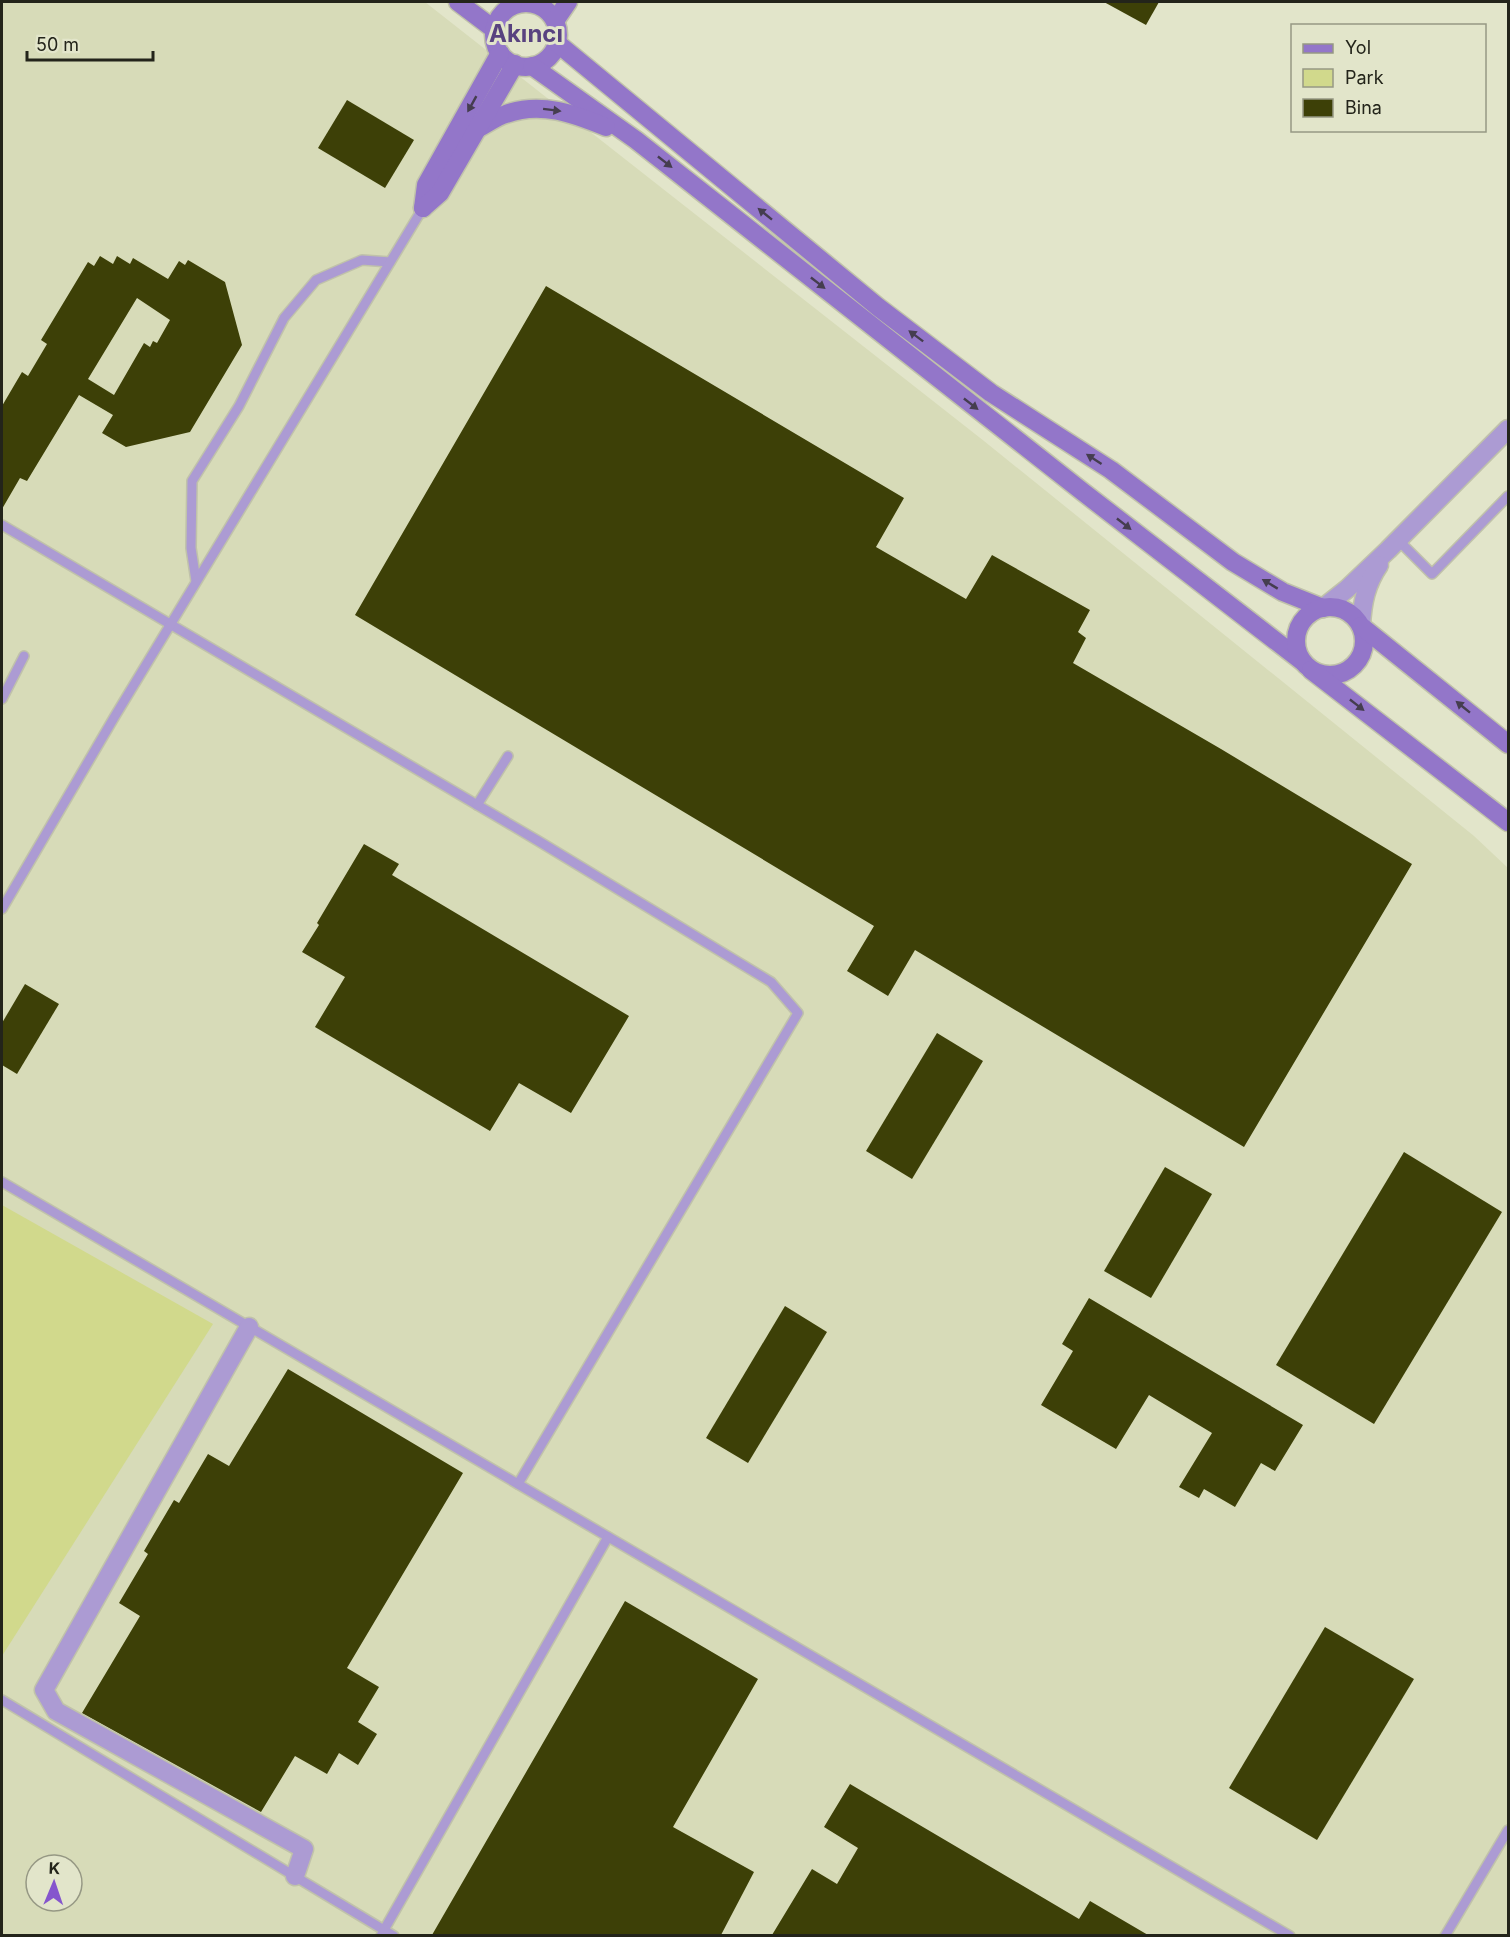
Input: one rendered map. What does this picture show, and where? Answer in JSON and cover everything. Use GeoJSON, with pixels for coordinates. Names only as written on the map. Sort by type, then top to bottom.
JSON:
{"type":"FeatureCollection","features":[{"type":"Feature","properties":{"kind":"main road"},"geometry":{"type":"LineString","coordinates":[[458,2],[495,30]]}},
{"type":"Feature","properties":{"kind":"main road"},"geometry":{"type":"LineString","coordinates":[[555,21],[568,2]]}},
{"type":"Feature","properties":{"kind":"main road"},"geometry":{"type":"LineString","coordinates":[[516,61],[542,62],[551,56],[558,36],[555,21],[545,9],[522,3],[506,10],[499,18],[495,38],[516,61],[634,138],[1083,492],[1509,822]]}},
{"type":"Feature","properties":{"kind":"main road"},"geometry":{"type":"LineString","coordinates":[[557,43],[878,307],[991,393],[1111,470],[1233,562],[1283,592],[1323,608]]}},
{"type":"Feature","properties":{"kind":"main road"},"geometry":{"type":"LineString","coordinates":[[423,208],[440,193],[516,61]]}},
{"type":"Feature","properties":{"kind":"main road"},"geometry":{"type":"LineString","coordinates":[[423,208],[426,185],[516,61]]}},
{"type":"Feature","properties":{"kind":"main road"},"geometry":{"type":"LineString","coordinates":[[477,129],[505,114],[533,108],[563,111],[634,138]]}},
{"type":"Feature","properties":{"kind":"main road"},"geometry":{"type":"LineString","coordinates":[[1361,626],[1365,636],[1364,648],[1353,667],[1344,673],[1322,674],[1307,666],[1298,652],[1296,640],[1298,629],[1312,612],[1334,607],[1345,610],[1361,626],[1509,744]]}},
{"type":"Feature","properties":{"kind":"street"},"geometry":{"type":"LineString","coordinates":[[1323,608],[1347,589],[1393,545],[1509,429]]}},
{"type":"Feature","properties":{"kind":"street"},"geometry":{"type":"LineString","coordinates":[[1361,626],[1362,605],[1366,590],[1372,575],[1393,545]]}},
{"type":"Feature","properties":{"kind":"street"},"geometry":{"type":"LineString","coordinates":[[249,1327],[44,1690],[56,1711],[304,1848],[295,1876]]}},
{"type":"Feature","properties":{"kind":"lane"},"geometry":{"type":"LineString","coordinates":[[2,909],[170,624],[423,208]]}},
{"type":"Feature","properties":{"kind":"lane"},"geometry":{"type":"LineString","coordinates":[[196,581],[191,548],[192,481],[239,406],[284,318],[316,280],[362,260],[390,262]]}},
{"type":"Feature","properties":{"kind":"lane"},"geometry":{"type":"LineString","coordinates":[[1393,545],[1432,574],[1509,496]]}},
{"type":"Feature","properties":{"kind":"lane"},"geometry":{"type":"LineString","coordinates":[[2,525],[477,805],[771,982],[798,1013],[518,1484]]}},
{"type":"Feature","properties":{"kind":"lane"},"geometry":{"type":"LineString","coordinates":[[2,699],[24,656]]}},
{"type":"Feature","properties":{"kind":"lane"},"geometry":{"type":"LineString","coordinates":[[477,805],[508,756]]}},
{"type":"Feature","properties":{"kind":"lane"},"geometry":{"type":"LineString","coordinates":[[2,886],[11,893]]}},
{"type":"Feature","properties":{"kind":"lane"},"geometry":{"type":"LineString","coordinates":[[2,1182],[1290,1935]]}},
{"type":"Feature","properties":{"kind":"lane"},"geometry":{"type":"LineString","coordinates":[[383,1933],[608,1537]]}},
{"type":"Feature","properties":{"kind":"lane"},"geometry":{"type":"LineString","coordinates":[[2,1700],[295,1876],[383,1933],[394,1935]]}},
{"type":"Feature","properties":{"kind":"lane"},"geometry":{"type":"LineString","coordinates":[[1445,1935],[1509,1830]]}},
{"type":"Feature","properties":{"kind":"shaded area"},"geometry":{"type":"Polygon","coordinates":[[[2,2],[425,2],[984,441],[1474,836],[1508,868],[1508,1935],[2,1936],[2,2]]]}},
{"type":"Feature","properties":{"kind":"green space"},"geometry":{"type":"Polygon","coordinates":[[[2,1205],[213,1324],[2,1656],[2,1205]]]}},
{"type":"Feature","properties":{"kind":"building"},"geometry":{"type":"Polygon","coordinates":[[[1104,2],[1159,2],[1146,25],[1104,2]]]}},
{"type":"Feature","properties":{"kind":"building"},"geometry":{"type":"Polygon","coordinates":[[[347,100],[414,140],[385,188],[318,148],[347,100]]]}},
{"type":"Feature","properties":{"kind":"building"},"geometry":{"type":"Polygon","coordinates":[[[100,256],[113,264],[117,256],[130,264],[133,258],[168,279],[179,261],[185,265],[188,260],[225,282],[242,345],[190,432],[126,447],[102,433],[113,415],[79,395],[27,481],[20,478],[2,509],[2,406],[22,372],[28,376],[47,344],[41,340],[88,262],[94,266],[100,256]],[[137,298],[88,379],[114,395],[144,343],[150,347],[153,341],[157,343],[170,320],[137,298]]]}},
{"type":"Feature","properties":{"kind":"building"},"geometry":{"type":"Polygon","coordinates":[[[546,286],[904,498],[876,547],[966,599],[992,555],[1090,610],[1078,632],[1086,638],[1073,663],[1412,864],[1244,1147],[915,950],[888,996],[847,971],[874,926],[355,615],[546,286]]]}},
{"type":"Feature","properties":{"kind":"building"},"geometry":{"type":"Polygon","coordinates":[[[364,844],[399,864],[392,875],[629,1016],[571,1113],[519,1083],[490,1131],[315,1027],[345,977],[302,952],[364,844]]]}},
{"type":"Feature","properties":{"kind":"building"},"geometry":{"type":"Polygon","coordinates":[[[25,984],[59,1004],[17,1074],[2,1065],[2,1023],[25,984]]]}},
{"type":"Feature","properties":{"kind":"building"},"geometry":{"type":"Polygon","coordinates":[[[937,1033],[983,1061],[912,1179],[866,1151],[937,1033]]]}},
{"type":"Feature","properties":{"kind":"building"},"geometry":{"type":"Polygon","coordinates":[[[1404,1152],[1502,1212],[1374,1424],[1276,1365],[1404,1152]]]}},
{"type":"Feature","properties":{"kind":"building"},"geometry":{"type":"Polygon","coordinates":[[[1165,1167],[1212,1194],[1151,1298],[1104,1271],[1165,1167]]]}},
{"type":"Feature","properties":{"kind":"building"},"geometry":{"type":"Polygon","coordinates":[[[1089,1298],[1303,1425],[1275,1471],[1261,1463],[1235,1507],[1204,1489],[1199,1498],[1179,1487],[1212,1433],[1149,1395],[1116,1449],[1041,1405],[1073,1351],[1062,1344],[1089,1298]]]}},
{"type":"Feature","properties":{"kind":"building"},"geometry":{"type":"Polygon","coordinates":[[[785,1306],[827,1332],[748,1463],[706,1438],[785,1306]]]}},
{"type":"Feature","properties":{"kind":"building"},"geometry":{"type":"Polygon","coordinates":[[[288,1369],[463,1473],[347,1668],[379,1687],[358,1722],[377,1734],[358,1765],[339,1753],[327,1774],[295,1756],[261,1812],[82,1713],[140,1616],[119,1603],[148,1554],[144,1551],[174,1500],[179,1503],[208,1454],[229,1466],[288,1369]]]}},
{"type":"Feature","properties":{"kind":"building"},"geometry":{"type":"Polygon","coordinates":[[[625,1601],[758,1679],[673,1827],[754,1872],[721,1935],[432,1935],[625,1601]]]}},
{"type":"Feature","properties":{"kind":"building"},"geometry":{"type":"Polygon","coordinates":[[[1325,1627],[1414,1679],[1317,1840],[1229,1788],[1325,1627]]]}},
{"type":"Feature","properties":{"kind":"building"},"geometry":{"type":"Polygon","coordinates":[[[850,1784],[1079,1919],[1090,1901],[1148,1935],[772,1935],[812,1869],[837,1884],[858,1848],[824,1827],[850,1784]]]}},
{"type":"Feature","properties":{"kind":"district","name":"Akıncı"},"geometry":{"type":"Point","coordinates":[526,34]}}]}
